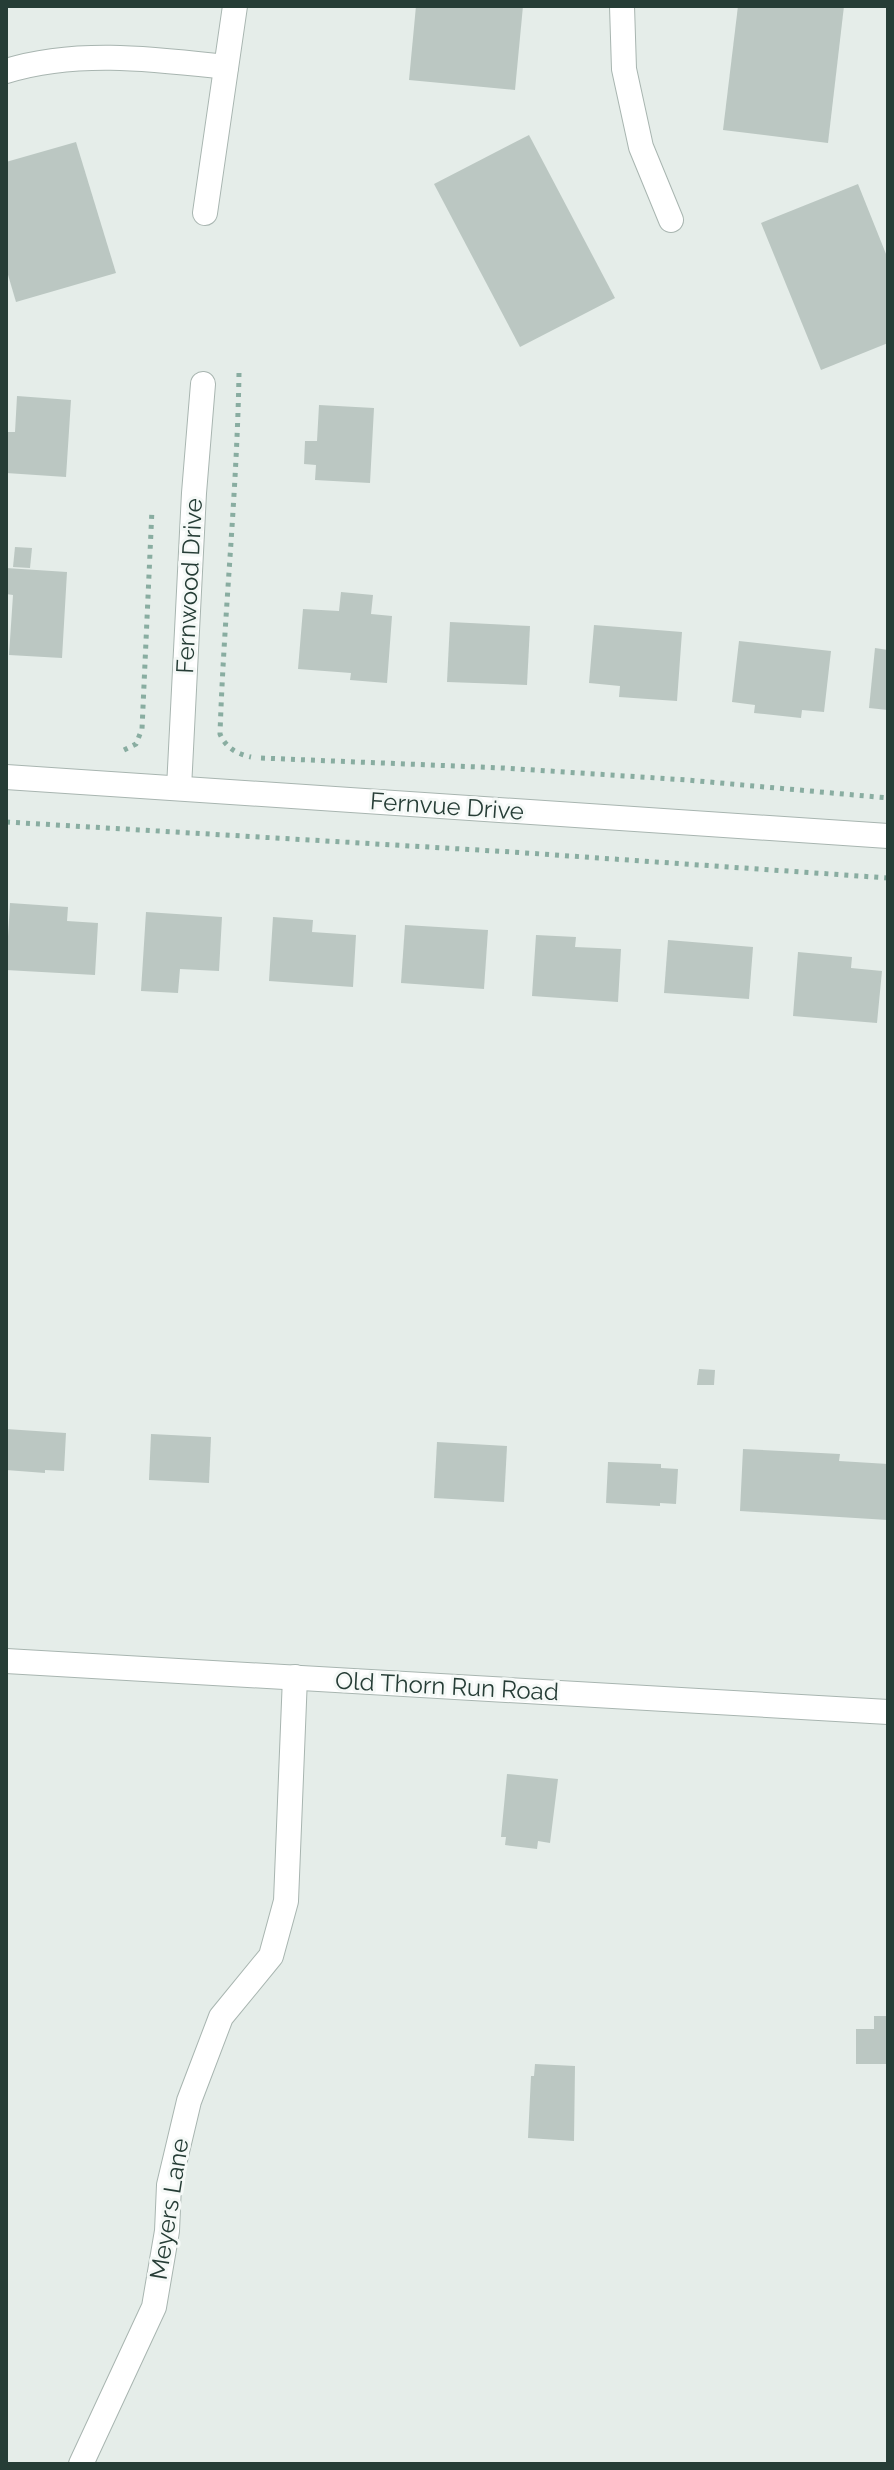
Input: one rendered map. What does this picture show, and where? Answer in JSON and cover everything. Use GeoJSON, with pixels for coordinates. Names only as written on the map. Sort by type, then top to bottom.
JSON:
{"type":"FeatureCollection","features":[{"type":"Feature","properties":{"kind":"street"},"geometry":{"type":"LineString","coordinates":[[205,213],[235,6]]}},
{"type":"Feature","properties":{"kind":"street"},"geometry":{"type":"LineString","coordinates":[[622,6],[624,69],[641,147],[671,220]]}},
{"type":"Feature","properties":{"kind":"street"},"geometry":{"type":"LineString","coordinates":[[6,71],[93,58],[149,58],[226,67]]}},
{"type":"Feature","properties":{"kind":"street","name":"Fernwood Drive"},"geometry":{"type":"LineString","coordinates":[[179,788],[194,493],[203,384]]}},
{"type":"Feature","properties":{"kind":"street","name":"Fernvue Drive"},"geometry":{"type":"LineString","coordinates":[[6,777],[888,836]]}},
{"type":"Feature","properties":{"kind":"street","name":"Old Thorn Run Road"},"geometry":{"type":"LineString","coordinates":[[6,1661],[888,1712]]}},
{"type":"Feature","properties":{"kind":"street","name":"Meyers Lane"},"geometry":{"type":"LineString","coordinates":[[81,2464],[154,2307],[167,2231],[169,2185],[189,2101],[221,2017],[271,1956],[286,1901],[295,1677]]}},
{"type":"Feature","properties":{"kind":"path"},"geometry":{"type":"LineString","coordinates":[[239,373],[237,478],[220,734],[232,750],[251,757],[503,768],[888,798]]}},
{"type":"Feature","properties":{"kind":"path"},"geometry":{"type":"LineString","coordinates":[[121,750],[136,744],[142,729],[152,509]]}},
{"type":"Feature","properties":{"kind":"path"},"geometry":{"type":"LineString","coordinates":[[6,822],[888,878]]}},
{"type":"Feature","properties":{"kind":"building"},"geometry":{"type":"Polygon","coordinates":[[[416,6],[523,6],[515,90],[409,80],[416,6]]]}},
{"type":"Feature","properties":{"kind":"building"},"geometry":{"type":"Polygon","coordinates":[[[738,6],[844,6],[828,143],[723,130],[738,6]]]}},
{"type":"Feature","properties":{"kind":"building"},"geometry":{"type":"Polygon","coordinates":[[[529,135],[615,298],[520,347],[434,184],[529,135]]]}},
{"type":"Feature","properties":{"kind":"building"},"geometry":{"type":"Polygon","coordinates":[[[76,142],[116,273],[16,302],[6,268],[6,162],[76,142]]]}},
{"type":"Feature","properties":{"kind":"building"},"geometry":{"type":"Polygon","coordinates":[[[858,184],[888,259],[888,343],[821,370],[761,223],[858,184]]]}},
{"type":"Feature","properties":{"kind":"building"},"geometry":{"type":"Polygon","coordinates":[[[17,396],[71,400],[66,477],[6,473],[6,432],[15,432],[17,396]]]}},
{"type":"Feature","properties":{"kind":"building"},"geometry":{"type":"Polygon","coordinates":[[[319,405],[374,408],[370,483],[315,480],[316,465],[304,464],[305,441],[317,441],[319,405]]]}},
{"type":"Feature","properties":{"kind":"building"},"geometry":{"type":"Polygon","coordinates":[[[15,547],[32,548],[30,568],[13,567],[15,547]]]}},
{"type":"Feature","properties":{"kind":"building"},"geometry":{"type":"Polygon","coordinates":[[[6,568],[67,572],[62,658],[9,655],[13,595],[6,594],[6,568]]]}},
{"type":"Feature","properties":{"kind":"building"},"geometry":{"type":"Polygon","coordinates":[[[341,592],[373,595],[371,614],[392,616],[387,683],[350,680],[351,673],[298,669],[303,609],[339,611],[341,592]]]}},
{"type":"Feature","properties":{"kind":"building"},"geometry":{"type":"Polygon","coordinates":[[[450,622],[530,626],[527,685],[447,682],[450,622]]]}},
{"type":"Feature","properties":{"kind":"building"},"geometry":{"type":"Polygon","coordinates":[[[594,625],[682,632],[677,701],[619,697],[620,686],[589,683],[594,625]]]}},
{"type":"Feature","properties":{"kind":"building"},"geometry":{"type":"Polygon","coordinates":[[[739,641],[831,651],[824,712],[802,710],[801,718],[754,713],[755,705],[732,702],[739,641]]]}},
{"type":"Feature","properties":{"kind":"building"},"geometry":{"type":"Polygon","coordinates":[[[875,648],[888,650],[888,710],[869,708],[875,648]]]}},
{"type":"Feature","properties":{"kind":"building"},"geometry":{"type":"Polygon","coordinates":[[[10,903],[68,907],[67,921],[98,923],[95,975],[6,970],[10,903]]]}},
{"type":"Feature","properties":{"kind":"building"},"geometry":{"type":"Polygon","coordinates":[[[146,912],[222,917],[219,971],[180,969],[178,993],[141,991],[146,912]]]}},
{"type":"Feature","properties":{"kind":"building"},"geometry":{"type":"Polygon","coordinates":[[[273,917],[313,920],[312,932],[356,935],[353,987],[269,981],[273,917]]]}},
{"type":"Feature","properties":{"kind":"building"},"geometry":{"type":"Polygon","coordinates":[[[405,925],[488,930],[484,989],[401,983],[405,925]]]}},
{"type":"Feature","properties":{"kind":"building"},"geometry":{"type":"Polygon","coordinates":[[[536,935],[576,937],[575,947],[621,949],[618,1002],[532,996],[536,935]]]}},
{"type":"Feature","properties":{"kind":"building"},"geometry":{"type":"Polygon","coordinates":[[[668,940],[753,947],[749,999],[664,993],[668,940]]]}},
{"type":"Feature","properties":{"kind":"building"},"geometry":{"type":"Polygon","coordinates":[[[798,952],[852,957],[851,968],[882,971],[877,1023],[793,1016],[798,952]]]}},
{"type":"Feature","properties":{"kind":"building"},"geometry":{"type":"Polygon","coordinates":[[[699,1369],[715,1370],[714,1385],[697,1385],[699,1369]]]}},
{"type":"Feature","properties":{"kind":"building"},"geometry":{"type":"Polygon","coordinates":[[[6,1429],[66,1433],[64,1471],[6,1470],[6,1429]]]}},
{"type":"Feature","properties":{"kind":"building"},"geometry":{"type":"Polygon","coordinates":[[[151,1434],[211,1437],[209,1483],[149,1480],[151,1434]]]}},
{"type":"Feature","properties":{"kind":"building"},"geometry":{"type":"Polygon","coordinates":[[[437,1442],[507,1446],[504,1502],[434,1498],[437,1442]]]}},
{"type":"Feature","properties":{"kind":"building"},"geometry":{"type":"Polygon","coordinates":[[[743,1449],[840,1454],[839,1461],[888,1464],[888,1520],[740,1511],[743,1449]]]}},
{"type":"Feature","properties":{"kind":"building"},"geometry":{"type":"Polygon","coordinates":[[[608,1462],[661,1464],[661,1468],[678,1469],[676,1504],[606,1503],[608,1462]]]}},
{"type":"Feature","properties":{"kind":"building"},"geometry":{"type":"Polygon","coordinates":[[[507,1774],[558,1779],[550,1843],[538,1841],[537,1849],[505,1845],[506,1837],[501,1837],[507,1774]]]}},
{"type":"Feature","properties":{"kind":"building"},"geometry":{"type":"Polygon","coordinates":[[[874,2016],[888,2016],[888,2064],[856,2064],[856,2029],[874,2029],[874,2016]]]}},
{"type":"Feature","properties":{"kind":"building"},"geometry":{"type":"Polygon","coordinates":[[[535,2064],[575,2066],[574,2141],[528,2138],[531,2076],[534,2076],[535,2064]]]}}]}
